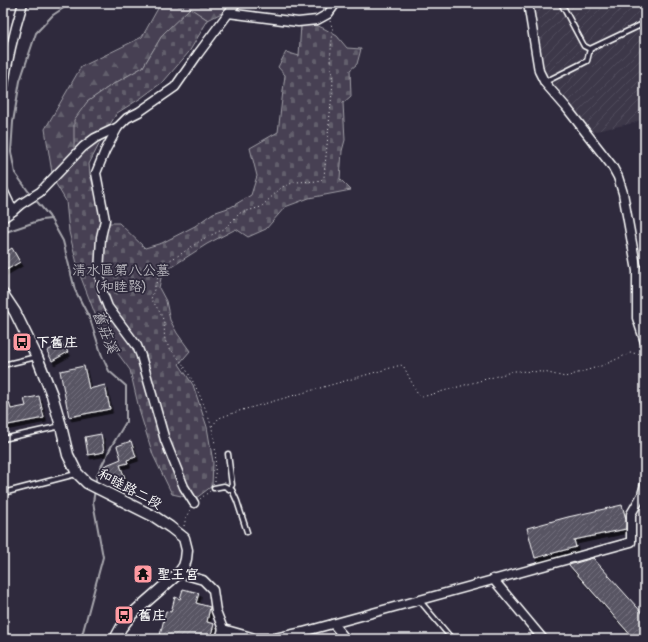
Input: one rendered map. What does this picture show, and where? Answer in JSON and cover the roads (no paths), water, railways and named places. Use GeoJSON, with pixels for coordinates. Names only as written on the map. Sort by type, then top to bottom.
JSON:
{"type":"FeatureCollection","features":[{"type":"Feature","properties":{"kind":"street"},"geometry":{"type":"LineString","coordinates":[[3,91],[23,3]]}},
{"type":"Feature","properties":{"kind":"street"},"geometry":{"type":"LineString","coordinates":[[194,503],[184,487],[165,440],[137,346],[108,307],[103,294],[99,273],[101,236],[105,220],[96,173],[105,151],[118,127],[127,118],[139,112],[175,87],[236,3]]}},
{"type":"Feature","properties":{"kind":"street"},"geometry":{"type":"LineString","coordinates":[[228,13],[298,22],[317,20],[328,14],[336,3]]}},
{"type":"Feature","properties":{"kind":"street"},"geometry":{"type":"LineString","coordinates":[[528,3],[539,71],[545,83],[566,107],[612,166],[618,177],[623,193],[637,271],[637,318],[645,342]]}},
{"type":"Feature","properties":{"kind":"street"},"geometry":{"type":"LineString","coordinates":[[3,218],[40,192],[83,147],[95,138],[118,127]]}},
{"type":"Feature","properties":{"kind":"street"},"geometry":{"type":"LineString","coordinates":[[3,190],[13,211]]}},
{"type":"Feature","properties":{"kind":"street","name":"和睦路二段"},"geometry":{"type":"LineString","coordinates":[[3,294],[15,312],[37,356],[52,395],[68,456],[77,473],[87,483],[155,518],[184,538],[187,550],[186,559],[184,566],[179,573]]}},
{"type":"Feature","properties":{"kind":"street"},"geometry":{"type":"LineString","coordinates":[[223,629],[255,638],[275,638],[333,624],[632,542],[631,514],[642,495],[645,484]]}},
{"type":"Feature","properties":{"kind":"street"},"geometry":{"type":"LineString","coordinates":[[115,639],[121,628],[132,614],[179,573],[203,580],[213,590],[216,611],[223,629],[220,639]]}},
{"type":"Feature","properties":{"kind":"street"},"geometry":{"type":"LineString","coordinates":[[493,579],[543,639]]}},
{"type":"Feature","properties":{"kind":"street"},"geometry":{"type":"LineString","coordinates":[[333,624],[346,639]]}},
{"type":"Feature","properties":{"kind":"street"},"geometry":{"type":"LineString","coordinates":[[303,632],[309,639]]}},
{"type":"Feature","properties":{"kind":"lane"},"geometry":{"type":"LineString","coordinates":[[561,3],[584,46],[590,49]]}},
{"type":"Feature","properties":{"kind":"lane"},"geometry":{"type":"LineString","coordinates":[[590,49],[645,23]]}},
{"type":"Feature","properties":{"kind":"lane"},"geometry":{"type":"LineString","coordinates":[[545,83],[587,61],[590,49]]}},
{"type":"Feature","properties":{"kind":"lane"},"geometry":{"type":"LineString","coordinates":[[3,365],[37,356]]}},
{"type":"Feature","properties":{"kind":"lane"},"geometry":{"type":"LineString","coordinates":[[3,439],[61,426]]}},
{"type":"Feature","properties":{"kind":"lane"},"geometry":{"type":"LineString","coordinates":[[228,454],[232,485],[229,489]]}},
{"type":"Feature","properties":{"kind":"lane"},"geometry":{"type":"LineString","coordinates":[[3,493],[77,473]]}},
{"type":"Feature","properties":{"kind":"lane"},"geometry":{"type":"LineString","coordinates":[[214,488],[224,486],[232,490],[248,532]]}},
{"type":"Feature","properties":{"kind":"lane"},"geometry":{"type":"LineString","coordinates":[[419,600],[452,639]]}},
{"type":"Feature","properties":{"kind":"waterway","name":"舊莊溪"},"geometry":{"type":"LineString","coordinates":[[31,195],[15,173],[11,152],[13,122],[20,81],[36,33],[53,15],[71,3]]}},
{"type":"Feature","properties":{"kind":"waterway","name":"舊莊溪"},"geometry":{"type":"LineString","coordinates":[[34,198],[49,216],[63,241],[75,290],[90,319],[102,356],[109,371],[126,386],[126,422],[111,447],[97,475],[95,484]]}},
{"type":"Feature","properties":{"kind":"waterway"},"geometry":{"type":"LineString","coordinates":[[3,233],[41,220],[51,219]]}},
{"type":"Feature","properties":{"kind":"waterway","name":"舊莊溪"},"geometry":{"type":"LineString","coordinates":[[81,639],[103,557],[93,502],[95,490]]}},
{"type":"Feature","properties":{"kind":"place","name":"下舊庄"},"geometry":{"type":"Point","coordinates":[22,342]}},
{"type":"Feature","properties":{"kind":"place","name":"聖王宮"},"geometry":{"type":"Point","coordinates":[143,574]}},
{"type":"Feature","properties":{"kind":"place","name":"舊庄"},"geometry":{"type":"Point","coordinates":[124,615]}},
{"type":"Feature","properties":{"kind":"park label","name":"清水區第八公墓 (和睦路)"},"geometry":{"type":"Point","coordinates":[121,278]}}]}
